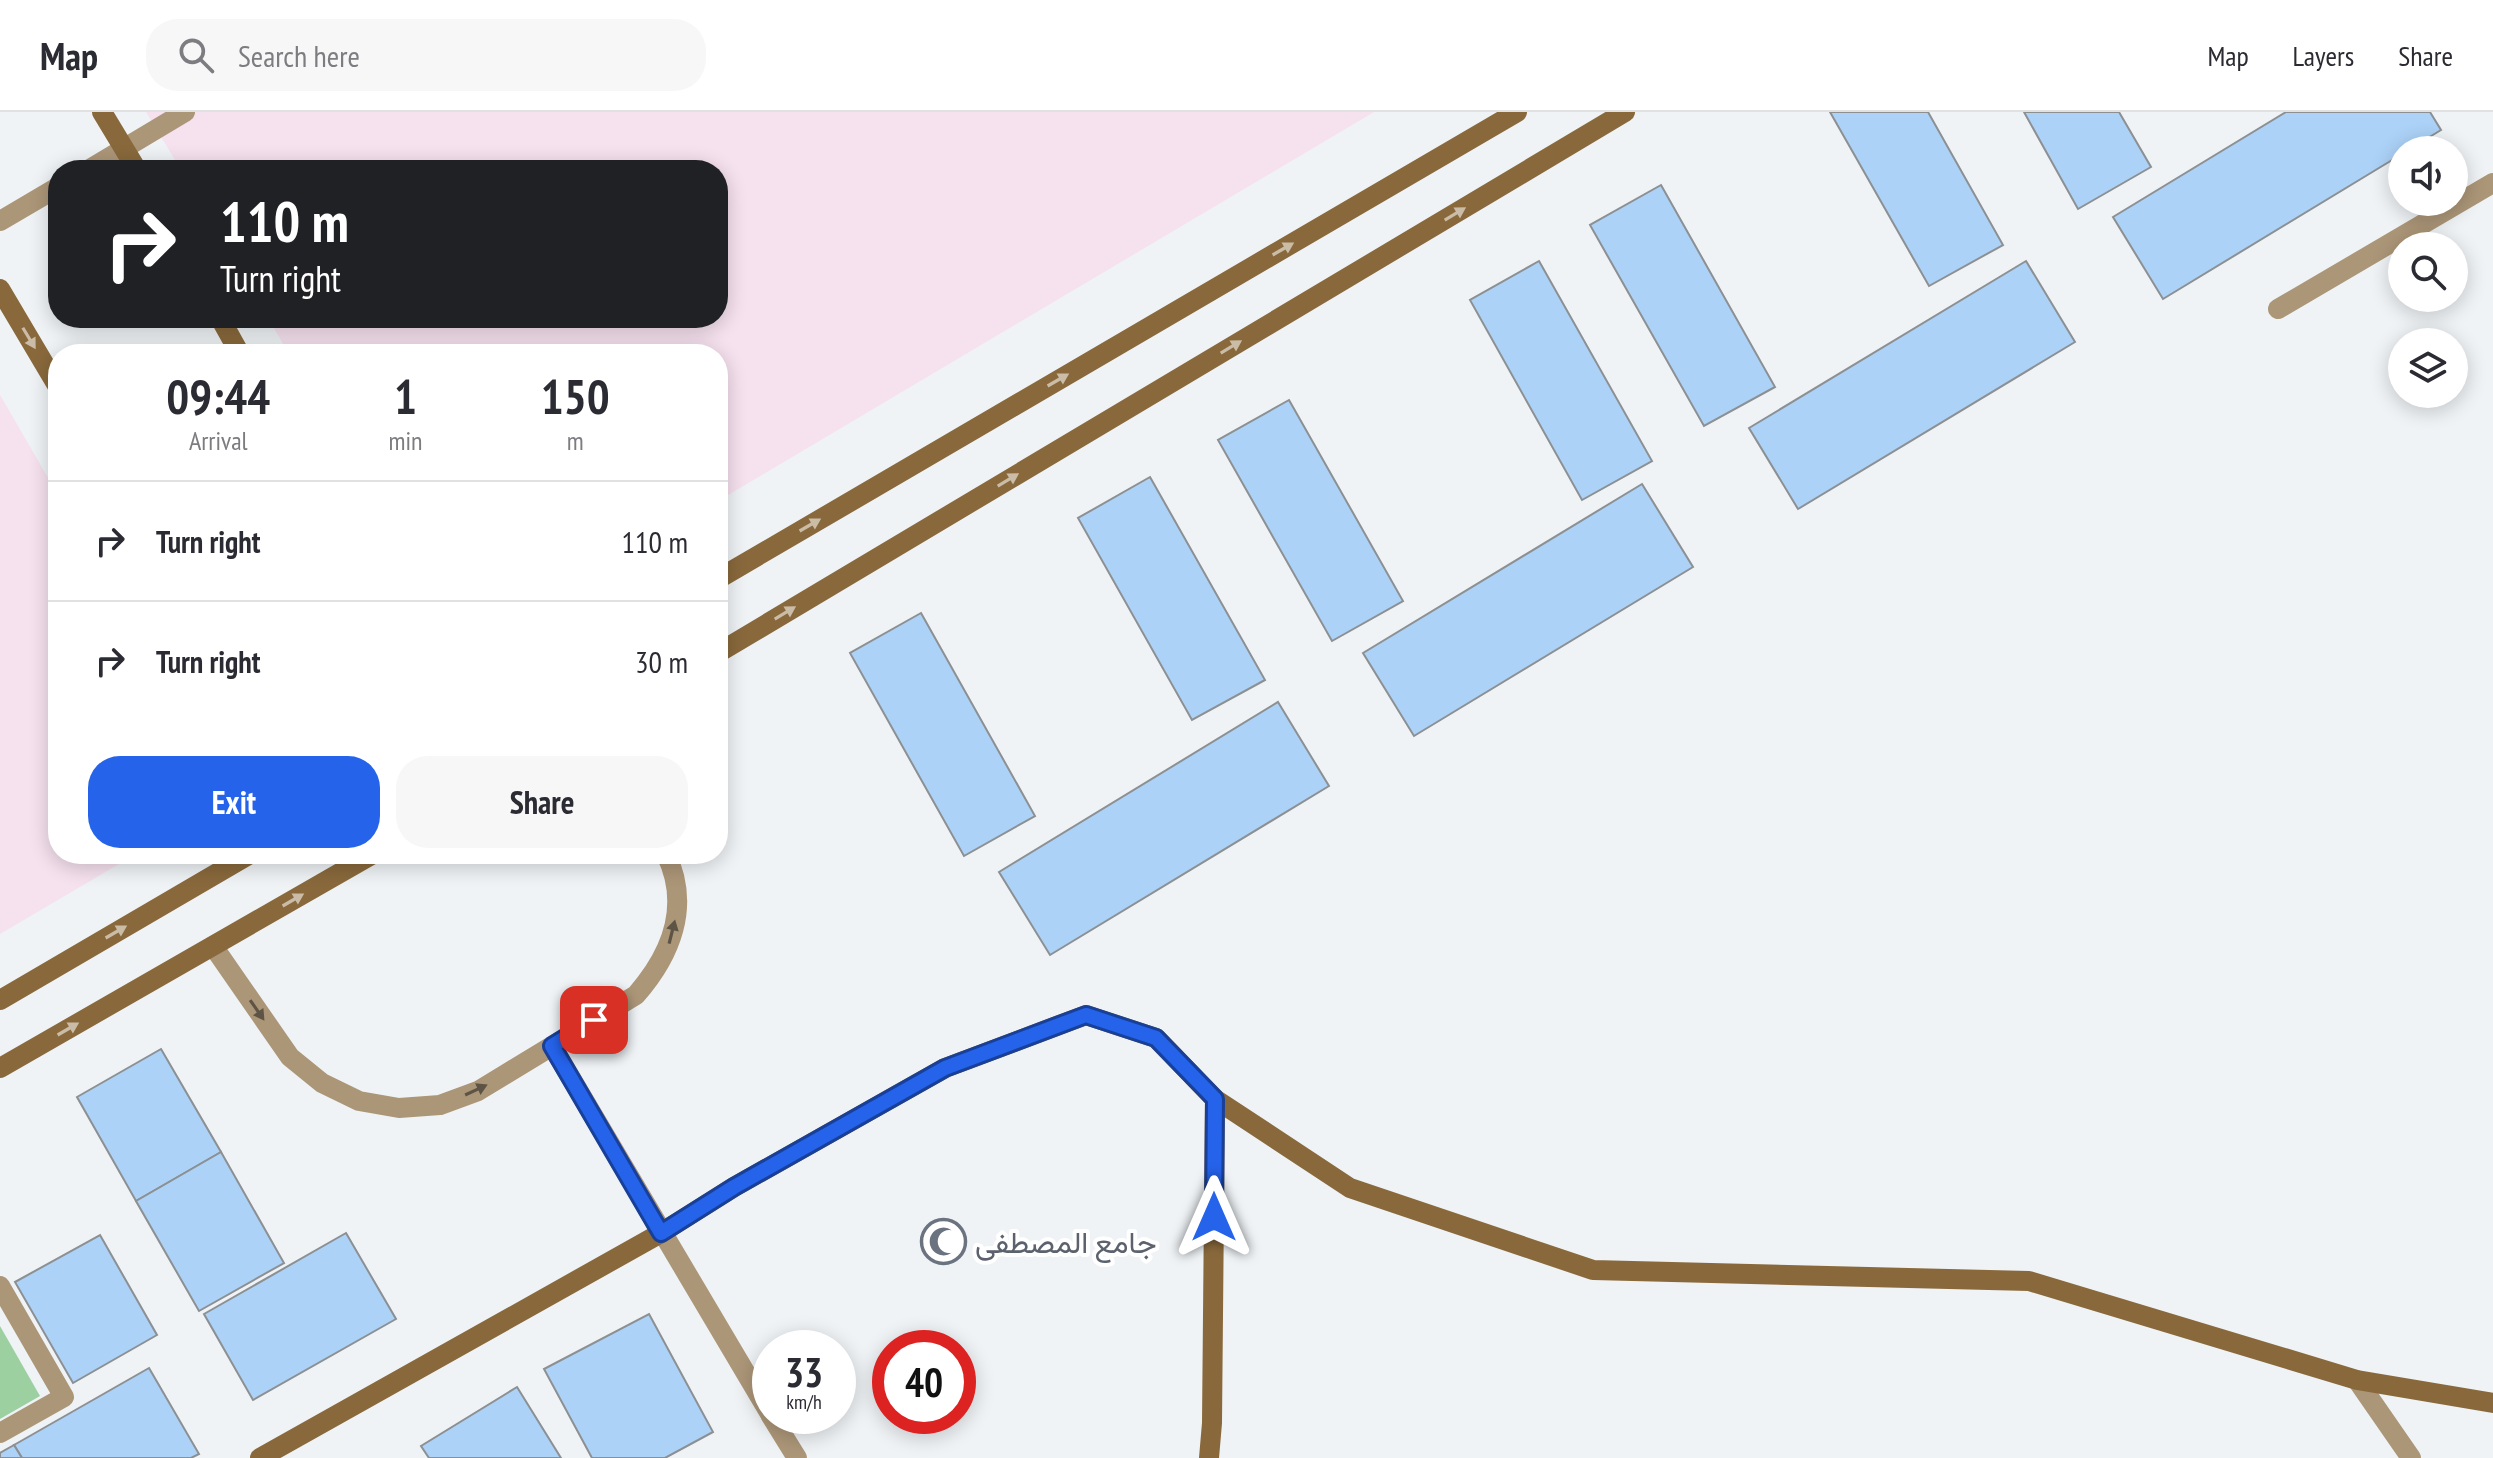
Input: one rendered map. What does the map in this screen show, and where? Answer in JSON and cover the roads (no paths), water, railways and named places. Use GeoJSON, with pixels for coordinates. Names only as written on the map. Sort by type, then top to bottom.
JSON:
{"type":"FeatureCollection","features":[{"type":"Feature","properties":{"kind":"main road"},"geometry":{"type":"LineString","coordinates":[[102,112],[132,160]]}},
{"type":"Feature","properties":{"kind":"main road"},"geometry":{"type":"LineString","coordinates":[[728,573],[1517,112]]}},
{"type":"Feature","properties":{"kind":"main road"},"geometry":{"type":"LineString","coordinates":[[728,647],[1625,112]]}},
{"type":"Feature","properties":{"kind":"main road"},"geometry":{"type":"LineString","coordinates":[[0,289],[48,370]]}},
{"type":"Feature","properties":{"kind":"main road"},"geometry":{"type":"LineString","coordinates":[[0,1000],[232,864]]}},
{"type":"Feature","properties":{"kind":"main road"},"geometry":{"type":"LineString","coordinates":[[0,1068],[356,864]]}},
{"type":"Feature","properties":{"kind":"main road"},"geometry":{"type":"LineString","coordinates":[[260,1458],[661,1233],[734,1187],[945,1068],[1086,1015],[1156,1038],[1215,1099],[1350,1188],[1593,1270],[2029,1281],[2357,1380],[2493,1403]]}},
{"type":"Feature","properties":{"kind":"main road"},"geometry":{"type":"LineString","coordinates":[[1209,1458],[1212,1423],[1215,1099]]}},
{"type":"Feature","properties":{"kind":"street"},"geometry":{"type":"LineString","coordinates":[[105,160],[185,112]]}},
{"type":"Feature","properties":{"kind":"street"},"geometry":{"type":"LineString","coordinates":[[2278,309],[2493,183]]}},
{"type":"Feature","properties":{"kind":"street"},"geometry":{"type":"LineString","coordinates":[[0,221],[48,193]]}},
{"type":"Feature","properties":{"kind":"street"},"geometry":{"type":"LineString","coordinates":[[213,946],[290,1057],[322,1083],[359,1101],[399,1108],[440,1105],[478,1091],[636,995],[655,973],[669,948],[676,920],[676,891],[669,864]]}},
{"type":"Feature","properties":{"kind":"street"},"geometry":{"type":"LineString","coordinates":[[552,1046],[752,1384]]}},
{"type":"Feature","properties":{"kind":"street"},"geometry":{"type":"LineString","coordinates":[[0,1286],[64,1397],[0,1433]]}},
{"type":"Feature","properties":{"kind":"street"},"geometry":{"type":"LineString","coordinates":[[2357,1380],[2411,1458]]}},
{"type":"Feature","properties":{"kind":"street"},"geometry":{"type":"LineString","coordinates":[[782,1434],[797,1458]]}},
{"type":"Feature","properties":{"kind":"place","name":"جامع المصطفى"},"geometry":{"type":"Point","coordinates":[944,1241]}}]}
